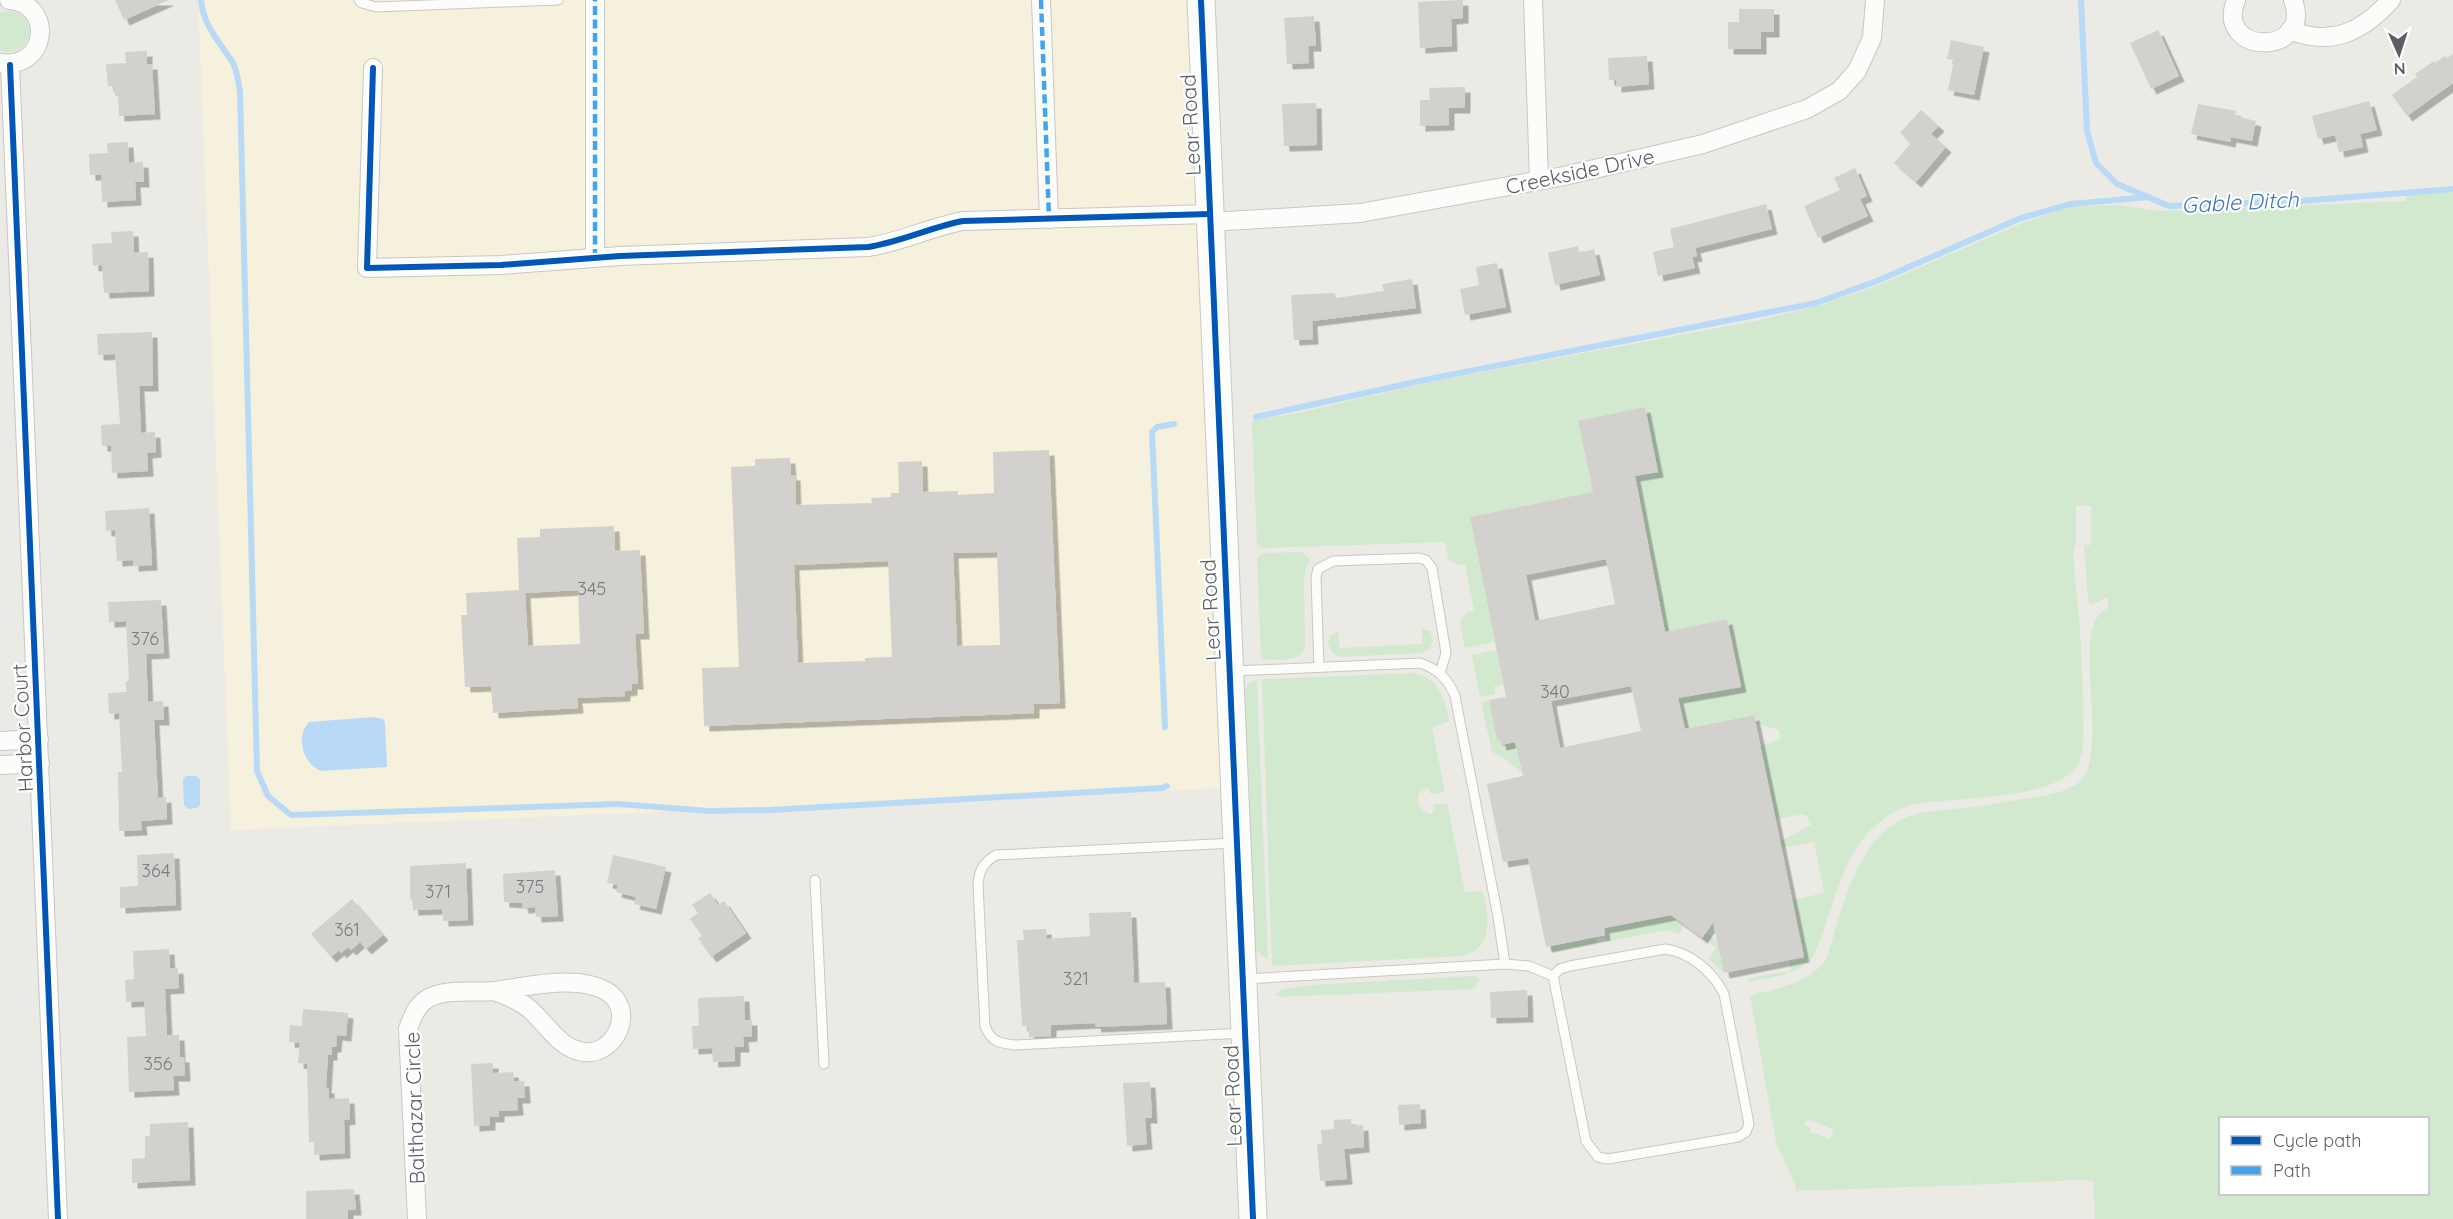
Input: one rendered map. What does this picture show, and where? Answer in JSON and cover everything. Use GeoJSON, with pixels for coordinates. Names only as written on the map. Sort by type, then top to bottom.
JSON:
{"type":"FeatureCollection","features":[{"type":"Feature","properties":{"kind":"street"},"geometry":{"type":"LineString","coordinates":[[595,0],[595,258]]}},
{"type":"Feature","properties":{"kind":"street"},"geometry":{"type":"LineString","coordinates":[[1041,0],[1049,219]]}},
{"type":"Feature","properties":{"kind":"street","name":"Lear Road"},"geometry":{"type":"LineString","coordinates":[[1201,0],[1253,1219]]}},
{"type":"Feature","properties":{"kind":"street"},"geometry":{"type":"LineString","coordinates":[[1533,0],[1539,180]]}},
{"type":"Feature","properties":{"kind":"street","name":"Creekside Drive"},"geometry":{"type":"LineString","coordinates":[[373,68],[368,268],[501,265],[595,258],[868,247],[889,244],[939,225],[963,221],[1210,218],[1360,213],[1596,170],[1703,144],[1808,110],[1825,101],[1839,91],[1857,71],[1866,55],[1872,38],[1875,0]]}},
{"type":"Feature","properties":{"kind":"street"},"geometry":{"type":"LineString","coordinates":[[2236,0],[2234,20],[2239,31],[2248,39],[2259,43],[2271,43],[2282,39],[2290,30],[2295,15],[2292,0]]}},
{"type":"Feature","properties":{"kind":"street"},"geometry":{"type":"LineString","coordinates":[[2290,30],[2307,37],[2327,39],[2349,33],[2364,24],[2391,0]]}},
{"type":"Feature","properties":{"kind":"street","name":"Harbor Court"},"geometry":{"type":"LineString","coordinates":[[0,1],[21,3],[33,12],[40,27],[40,35],[34,51],[28,58],[5,64],[39,739],[58,1219]]}},
{"type":"Feature","properties":{"kind":"street"},"geometry":{"type":"LineString","coordinates":[[0,741],[39,739]]}},
{"type":"Feature","properties":{"kind":"street"},"geometry":{"type":"LineString","coordinates":[[0,765],[40,763]]}},
{"type":"Feature","properties":{"kind":"street","name":"Balthazar Circle"},"geometry":{"type":"LineString","coordinates":[[417,1219],[408,1029],[415,1011],[427,999],[443,994],[494,991],[521,985],[568,983],[588,985],[614,996],[620,1007],[619,1033],[612,1043],[597,1051],[582,1052],[567,1046],[527,1008],[494,991]]}},
{"type":"Feature","properties":{"kind":"lane"},"geometry":{"type":"LineString","coordinates":[[359,0],[376,7],[558,0]]}},
{"type":"Feature","properties":{"kind":"lane"},"geometry":{"type":"LineString","coordinates":[[1319,667],[1316,577],[1318,569],[1333,561],[1419,558],[1426,560],[1432,568],[1446,653],[1440,673]]}},
{"type":"Feature","properties":{"kind":"lane"},"geometry":{"type":"LineString","coordinates":[[1229,671],[1420,663],[1440,673],[1448,681],[1455,696],[1498,917],[1504,964]]}},
{"type":"Feature","properties":{"kind":"lane"},"geometry":{"type":"LineString","coordinates":[[1237,843],[996,855],[985,862],[979,873],[980,926],[985,1026],[989,1036],[999,1043],[1015,1045],[1246,1033]]}},
{"type":"Feature","properties":{"kind":"lane"},"geometry":{"type":"LineString","coordinates":[[815,880],[824,1064]]}},
{"type":"Feature","properties":{"kind":"lane"},"geometry":{"type":"LineString","coordinates":[[1665,949],[1677,950],[1707,970],[1718,982],[1724,994],[1749,1124],[1746,1132],[1738,1137],[1608,1160],[1598,1157],[1586,1141],[1553,976],[1560,969],[1570,966],[1665,949]]}},
{"type":"Feature","properties":{"kind":"lane"},"geometry":{"type":"LineString","coordinates":[[1243,979],[1504,964],[1529,966],[1553,976]]}},
{"type":"Feature","properties":{"kind":"shaded area"},"geometry":{"type":"Polygon","coordinates":[[[198,0],[1189,0],[1221,788],[231,830],[198,0]]]}},
{"type":"Feature","properties":{"kind":"green space"},"geometry":{"type":"Polygon","coordinates":[[[9,11],[24,17],[30,32],[20,49],[5,52],[0,51],[0,12],[9,11]]]}},
{"type":"Feature","properties":{"kind":"green space"},"geometry":{"type":"Polygon","coordinates":[[[2453,188],[2453,1219],[2095,1219],[2093,1181],[1970,1185],[1969,1171],[1969,1185],[1796,1191],[1776,1142],[1750,996],[1801,980],[1826,960],[1853,878],[1863,858],[1876,840],[1891,826],[1920,813],[2049,795],[2078,783],[2088,768],[2092,745],[2091,638],[2096,619],[2108,608],[2108,597],[2090,605],[2088,599],[2084,545],[2091,545],[2091,506],[2076,506],[2074,564],[2079,615],[2083,735],[2081,756],[2071,772],[2054,783],[2030,791],[1924,803],[1905,807],[1889,815],[1867,834],[1846,866],[1813,957],[1791,972],[1748,982],[1748,978],[1791,971],[1789,961],[1804,959],[1792,900],[1824,893],[1814,842],[1781,848],[1780,842],[1811,825],[1804,814],[1776,819],[1760,746],[1781,739],[1779,730],[1755,723],[1753,715],[1678,730],[1683,721],[1678,698],[1741,686],[1727,619],[1684,628],[1668,646],[1637,486],[1632,476],[1658,472],[1645,408],[1578,421],[1591,485],[1595,492],[1470,517],[1495,642],[1465,648],[1460,622],[1467,612],[1474,610],[1465,564],[1458,565],[1448,559],[1445,542],[1261,548],[1257,544],[1252,425],[1254,420],[1298,413],[1435,381],[1755,321],[1818,306],[1879,285],[2025,222],[2070,207],[2117,205],[2160,211],[2406,201],[2406,190],[2453,188]],[[1807,1119],[1805,1125],[1811,1128],[1810,1132],[1830,1139],[1834,1130],[1807,1119]]]}},
{"type":"Feature","properties":{"kind":"green space"},"geometry":{"type":"Polygon","coordinates":[[[1303,552],[1310,560],[1304,578],[1305,649],[1292,659],[1261,659],[1257,559],[1261,553],[1303,552]]]}},
{"type":"Feature","properties":{"kind":"green space"},"geometry":{"type":"Polygon","coordinates":[[[1422,629],[1430,631],[1433,640],[1430,649],[1422,653],[1341,657],[1334,654],[1328,644],[1330,635],[1338,632],[1340,648],[1422,644],[1422,629]]]}},
{"type":"Feature","properties":{"kind":"green space"},"geometry":{"type":"Polygon","coordinates":[[[1496,650],[1503,684],[1494,687],[1495,694],[1480,697],[1472,655],[1496,650]]]}},
{"type":"Feature","properties":{"kind":"green space"},"geometry":{"type":"Polygon","coordinates":[[[1414,673],[1435,684],[1443,697],[1449,721],[1432,728],[1445,792],[1431,794],[1429,787],[1419,793],[1419,805],[1423,811],[1434,813],[1433,805],[1447,803],[1465,892],[1483,891],[1487,920],[1484,939],[1473,952],[1462,956],[1272,966],[1262,679],[1414,673]]]}},
{"type":"Feature","properties":{"kind":"green space"},"geometry":{"type":"Polygon","coordinates":[[[1257,679],[1268,960],[1254,949],[1244,691],[1248,684],[1257,679]]]}},
{"type":"Feature","properties":{"kind":"green space"},"geometry":{"type":"Polygon","coordinates":[[[1489,700],[1501,744],[1515,742],[1522,773],[1501,756],[1492,752],[1481,702],[1489,700]]]}},
{"type":"Feature","properties":{"kind":"green space"},"geometry":{"type":"Polygon","coordinates":[[[1689,912],[1690,917],[1679,934],[1667,930],[1606,942],[1604,928],[1689,912]]]}},
{"type":"Feature","properties":{"kind":"green space"},"geometry":{"type":"Polygon","coordinates":[[[1706,933],[1717,941],[1724,973],[1709,959],[1716,947],[1702,938],[1706,933]]]}},
{"type":"Feature","properties":{"kind":"green space"},"geometry":{"type":"Polygon","coordinates":[[[1596,937],[1597,944],[1553,953],[1551,946],[1596,937]]]}},
{"type":"Feature","properties":{"kind":"green space"},"geometry":{"type":"Polygon","coordinates":[[[1474,976],[1480,978],[1474,989],[1279,997],[1275,994],[1282,990],[1309,985],[1474,976]]]}},
{"type":"Feature","properties":{"kind":"water"},"geometry":{"type":"Polygon","coordinates":[[[373,717],[383,719],[385,722],[387,767],[321,771],[315,768],[306,756],[303,750],[302,735],[309,722],[373,717]]]}},
{"type":"Feature","properties":{"kind":"water"},"geometry":{"type":"Polygon","coordinates":[[[186,776],[196,776],[200,779],[200,805],[197,808],[188,809],[184,805],[183,779],[186,776]]]}},
{"type":"Feature","properties":{"kind":"building"},"geometry":{"type":"Polygon","coordinates":[[[115,0],[169,0],[124,20],[115,0]]]}},
{"type":"Feature","properties":{"kind":"building"},"geometry":{"type":"Polygon","coordinates":[[[1463,0],[1463,18],[1451,19],[1452,46],[1420,48],[1418,2],[1463,0]]]}},
{"type":"Feature","properties":{"kind":"building"},"geometry":{"type":"Polygon","coordinates":[[[1739,9],[1774,9],[1774,32],[1761,32],[1761,49],[1728,49],[1728,22],[1739,22],[1739,9]]]}},
{"type":"Feature","properties":{"kind":"building"},"geometry":{"type":"Polygon","coordinates":[[[1314,16],[1316,46],[1308,46],[1309,63],[1287,64],[1284,18],[1314,16]]]}},
{"type":"Feature","properties":{"kind":"building"},"geometry":{"type":"Polygon","coordinates":[[[2158,30],[2179,76],[2151,89],[2130,43],[2158,30]]]}},
{"type":"Feature","properties":{"kind":"building"},"geometry":{"type":"Polygon","coordinates":[[[1951,40],[1984,47],[1974,95],[1948,90],[1954,60],[1947,59],[1951,40]]]}},
{"type":"Feature","properties":{"kind":"building"},"geometry":{"type":"Polygon","coordinates":[[[147,51],[147,64],[152,64],[155,114],[119,116],[118,96],[115,96],[114,86],[108,86],[106,64],[126,63],[125,52],[147,51]]]}},
{"type":"Feature","properties":{"kind":"building"},"geometry":{"type":"Polygon","coordinates":[[[2453,54],[2453,83],[2407,116],[2392,95],[2417,77],[2415,74],[2434,61],[2435,63],[2453,54]]]}},
{"type":"Feature","properties":{"kind":"building"},"geometry":{"type":"Polygon","coordinates":[[[1647,56],[1649,84],[1616,87],[1616,80],[1609,80],[1608,58],[1647,56]]]}},
{"type":"Feature","properties":{"kind":"building"},"geometry":{"type":"Polygon","coordinates":[[[1465,87],[1465,108],[1449,108],[1449,125],[1420,126],[1420,100],[1430,100],[1429,88],[1465,87]]]}},
{"type":"Feature","properties":{"kind":"building"},"geometry":{"type":"Polygon","coordinates":[[[2369,101],[2377,130],[2360,134],[2363,147],[2339,152],[2335,135],[2318,139],[2312,116],[2369,101]]]}},
{"type":"Feature","properties":{"kind":"building"},"geometry":{"type":"Polygon","coordinates":[[[1316,103],[1317,145],[1284,146],[1282,104],[1316,103]]]}},
{"type":"Feature","properties":{"kind":"building"},"geometry":{"type":"Polygon","coordinates":[[[2198,104],[2236,111],[2235,116],[2256,121],[2252,141],[2231,137],[2230,142],[2191,134],[2198,104]]]}},
{"type":"Feature","properties":{"kind":"building"},"geometry":{"type":"Polygon","coordinates":[[[1921,110],[1939,126],[1931,134],[1946,147],[1916,182],[1894,163],[1911,143],[1900,133],[1921,110]]]}},
{"type":"Feature","properties":{"kind":"building"},"geometry":{"type":"Polygon","coordinates":[[[128,142],[129,163],[143,162],[144,182],[135,182],[136,200],[102,202],[101,175],[90,175],[89,154],[108,153],[107,143],[128,142]]]}},
{"type":"Feature","properties":{"kind":"building"},"geometry":{"type":"Polygon","coordinates":[[[1855,168],[1867,196],[1860,199],[1868,216],[1818,238],[1804,206],[1840,190],[1834,178],[1855,168]]]}},
{"type":"Feature","properties":{"kind":"building"},"geometry":{"type":"Polygon","coordinates":[[[1766,204],[1772,229],[1695,248],[1697,256],[1692,257],[1695,268],[1658,276],[1653,252],[1674,247],[1670,229],[1766,204]]]}},
{"type":"Feature","properties":{"kind":"building"},"geometry":{"type":"Polygon","coordinates":[[[133,231],[134,253],[148,252],[149,291],[104,293],[102,265],[93,266],[92,244],[112,243],[111,232],[133,231]]]}},
{"type":"Feature","properties":{"kind":"building"},"geometry":{"type":"Polygon","coordinates":[[[1578,246],[1579,253],[1594,249],[1600,275],[1555,285],[1548,253],[1578,246]]]}},
{"type":"Feature","properties":{"kind":"building"},"geometry":{"type":"Polygon","coordinates":[[[1497,263],[1506,307],[1465,315],[1460,289],[1479,285],[1476,267],[1497,263]]]}},
{"type":"Feature","properties":{"kind":"building"},"geometry":{"type":"Polygon","coordinates":[[[1412,279],[1416,308],[1312,321],[1313,339],[1294,340],[1291,295],[1335,293],[1336,298],[1384,291],[1382,284],[1412,279]]]}},
{"type":"Feature","properties":{"kind":"building"},"geometry":{"type":"Polygon","coordinates":[[[152,332],[153,386],[139,386],[141,433],[155,432],[156,452],[147,453],[148,471],[112,473],[111,446],[102,446],[101,425],[120,424],[115,354],[98,355],[97,334],[152,332]]]}},
{"type":"Feature","properties":{"kind":"building"},"geometry":{"type":"Polygon","coordinates":[[[1645,407],[1658,472],[1635,476],[1665,632],[1727,619],[1741,687],[1678,698],[1685,729],[1754,715],[1804,957],[1724,973],[1713,922],[1702,938],[1671,915],[1604,928],[1605,935],[1546,947],[1528,858],[1503,862],[1487,784],[1523,776],[1515,742],[1501,745],[1500,740],[1497,740],[1489,700],[1506,697],[1470,517],[1593,492],[1578,421],[1645,407]],[[1606,559],[1526,575],[1535,621],[1615,604],[1606,559]],[[1631,686],[1551,701],[1560,748],[1641,731],[1631,686]]]}},
{"type":"Feature","properties":{"kind":"building"},"geometry":{"type":"Polygon","coordinates":[[[1049,450],[1060,703],[1034,704],[1034,713],[704,726],[702,668],[739,667],[731,467],[755,466],[755,459],[790,458],[791,475],[795,475],[796,505],[872,503],[871,498],[891,497],[891,493],[899,493],[898,462],[922,461],[923,492],[958,491],[958,495],[994,493],[993,452],[1049,450]],[[997,552],[953,553],[957,646],[1000,645],[997,552]],[[888,561],[794,565],[798,663],[865,661],[865,658],[892,657],[888,561]]]}},
{"type":"Feature","properties":{"kind":"building"},"geometry":{"type":"Polygon","coordinates":[[[149,508],[152,565],[133,566],[133,560],[117,561],[115,530],[106,531],[105,511],[149,508]]]}},
{"type":"Feature","properties":{"kind":"building"},"geometry":{"type":"Polygon","coordinates":[[[614,526],[615,551],[640,550],[644,634],[635,634],[638,684],[632,684],[632,690],[625,691],[625,696],[577,698],[578,708],[493,713],[491,686],[465,687],[461,615],[467,615],[466,593],[519,590],[517,538],[540,537],[540,529],[614,526]],[[578,590],[525,593],[528,646],[580,644],[578,590]]]}},
{"type":"Feature","properties":{"kind":"building"},"geometry":{"type":"Polygon","coordinates":[[[161,600],[164,653],[146,654],[148,702],[163,701],[164,720],[154,720],[158,798],[166,797],[167,819],[141,821],[142,830],[119,831],[118,772],[122,772],[119,713],[109,714],[108,693],[126,692],[126,681],[129,681],[126,621],[109,622],[108,602],[161,600]]]}},
{"type":"Feature","properties":{"kind":"building"},"geometry":{"type":"Polygon","coordinates":[[[174,853],[176,905],[120,908],[120,887],[138,886],[137,855],[174,853]]]}},
{"type":"Feature","properties":{"kind":"building"},"geometry":{"type":"Polygon","coordinates":[[[613,855],[666,867],[656,909],[634,904],[636,897],[616,892],[618,885],[607,883],[613,855]]]}},
{"type":"Feature","properties":{"kind":"building"},"geometry":{"type":"Polygon","coordinates":[[[466,863],[468,920],[443,921],[442,909],[413,910],[412,899],[410,899],[410,866],[466,863]]]}},
{"type":"Feature","properties":{"kind":"building"},"geometry":{"type":"Polygon","coordinates":[[[555,870],[558,916],[536,917],[535,907],[523,908],[522,903],[504,902],[503,874],[555,870]]]}},
{"type":"Feature","properties":{"kind":"building"},"geometry":{"type":"Polygon","coordinates":[[[710,893],[718,905],[724,901],[746,933],[711,957],[698,938],[702,936],[690,919],[698,913],[692,905],[710,893]]]}},
{"type":"Feature","properties":{"kind":"building"},"geometry":{"type":"Polygon","coordinates":[[[352,899],[383,935],[366,949],[360,942],[351,950],[348,947],[341,953],[339,950],[331,957],[311,934],[352,899]]]}},
{"type":"Feature","properties":{"kind":"building"},"geometry":{"type":"Polygon","coordinates":[[[1131,912],[1134,983],[1165,982],[1167,1024],[1096,1027],[1095,1023],[1051,1025],[1051,1036],[1029,1037],[1028,1026],[1022,1026],[1017,940],[1024,940],[1023,930],[1046,929],[1047,939],[1090,936],[1089,913],[1131,912]]]}},
{"type":"Feature","properties":{"kind":"building"},"geometry":{"type":"Polygon","coordinates":[[[169,949],[170,969],[178,968],[179,988],[165,989],[167,1035],[179,1035],[180,1057],[184,1057],[185,1076],[173,1076],[174,1090],[129,1092],[127,1037],[146,1036],[144,1001],[126,1002],[125,980],[134,979],[133,951],[169,949]]]}},
{"type":"Feature","properties":{"kind":"building"},"geometry":{"type":"Polygon","coordinates":[[[1527,990],[1528,1017],[1491,1018],[1490,992],[1527,990]]]}},
{"type":"Feature","properties":{"kind":"building"},"geometry":{"type":"Polygon","coordinates":[[[744,996],[745,1020],[752,1020],[752,1036],[743,1037],[744,1047],[735,1047],[735,1061],[713,1062],[712,1048],[693,1049],[692,1026],[699,1026],[698,998],[744,996]]]}},
{"type":"Feature","properties":{"kind":"building"},"geometry":{"type":"Polygon","coordinates":[[[303,1009],[348,1013],[346,1036],[337,1035],[336,1047],[332,1047],[332,1055],[328,1055],[326,1088],[329,1088],[329,1099],[349,1098],[350,1119],[344,1120],[345,1153],[314,1155],[314,1142],[309,1142],[307,1064],[298,1063],[300,1043],[289,1042],[290,1025],[302,1026],[303,1009]]]}},
{"type":"Feature","properties":{"kind":"building"},"geometry":{"type":"Polygon","coordinates":[[[493,1063],[493,1073],[513,1072],[514,1081],[524,1081],[525,1098],[517,1098],[518,1110],[499,1111],[499,1117],[490,1117],[490,1125],[474,1126],[471,1064],[493,1063]]]}},
{"type":"Feature","properties":{"kind":"building"},"geometry":{"type":"Polygon","coordinates":[[[1150,1082],[1152,1118],[1145,1118],[1147,1144],[1127,1146],[1123,1083],[1150,1082]]]}},
{"type":"Feature","properties":{"kind":"building"},"geometry":{"type":"Polygon","coordinates":[[[1420,1104],[1421,1123],[1399,1125],[1398,1105],[1420,1104]]]}},
{"type":"Feature","properties":{"kind":"building"},"geometry":{"type":"Polygon","coordinates":[[[1351,1119],[1351,1126],[1363,1125],[1364,1147],[1344,1149],[1347,1179],[1320,1181],[1317,1144],[1322,1144],[1321,1130],[1334,1129],[1334,1120],[1351,1119]]]}},
{"type":"Feature","properties":{"kind":"building"},"geometry":{"type":"Polygon","coordinates":[[[188,1122],[190,1180],[132,1183],[132,1159],[145,1158],[145,1136],[150,1136],[150,1124],[188,1122]]]}},
{"type":"Feature","properties":{"kind":"building"},"geometry":{"type":"Polygon","coordinates":[[[354,1189],[356,1210],[348,1210],[348,1219],[306,1219],[306,1191],[354,1189]]]}},
{"type":"Feature","properties":{"kind":"waterway"},"geometry":{"type":"LineString","coordinates":[[201,0],[205,18],[234,66],[240,91],[257,771],[268,796],[291,815],[618,804],[709,811],[770,810],[1167,786]]}},
{"type":"Feature","properties":{"kind":"waterway","name":"Gable Ditch"},"geometry":{"type":"LineString","coordinates":[[2081,0],[2087,131],[2096,163],[2117,184],[2169,206],[2301,201],[2453,189]]}},
{"type":"Feature","properties":{"kind":"waterway"},"geometry":{"type":"LineString","coordinates":[[1256,417],[1434,378],[1816,303],[1877,281],[2021,218],[2071,204],[2149,197]]}},
{"type":"Feature","properties":{"kind":"waterway"},"geometry":{"type":"LineString","coordinates":[[1165,727],[1152,432],[1157,427],[1174,424]]}},
{"type":"Feature","properties":{"kind":"marked path"},"geometry":{"type":"LineString","coordinates":[[595,0],[595,258]]}},
{"type":"Feature","properties":{"kind":"marked path"},"geometry":{"type":"LineString","coordinates":[[1041,0],[1049,219]]}},
{"type":"Feature","properties":{"kind":"cycle path"},"geometry":{"type":"LineString","coordinates":[[1201,0],[1253,1219]]}},
{"type":"Feature","properties":{"kind":"cycle path"},"geometry":{"type":"LineString","coordinates":[[10,65],[58,1219]]}},
{"type":"Feature","properties":{"kind":"cycle path"},"geometry":{"type":"LineString","coordinates":[[373,68],[367,268],[501,265],[620,256],[868,247],[963,221],[1210,214]]}}]}
